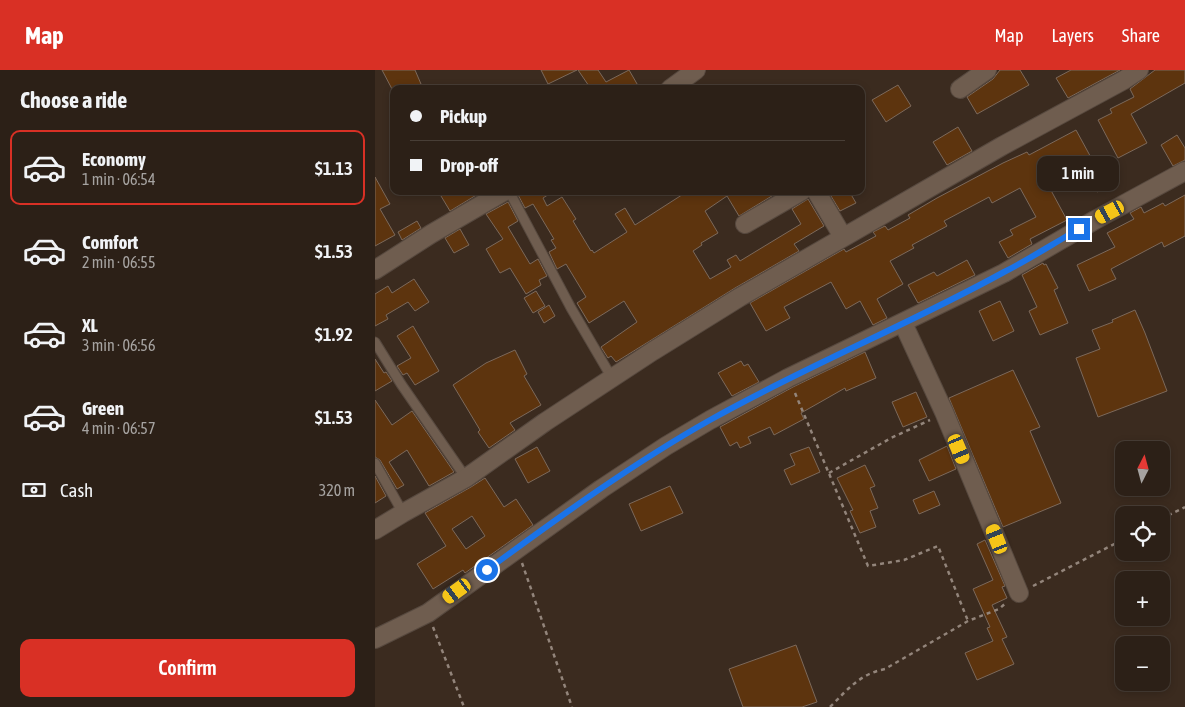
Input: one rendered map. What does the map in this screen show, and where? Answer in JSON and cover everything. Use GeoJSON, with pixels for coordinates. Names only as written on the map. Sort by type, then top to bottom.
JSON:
{"type":"FeatureCollection","features":[{"type":"Feature","properties":{"kind":"street"},"geometry":{"type":"LineString","coordinates":[[675,85],[696,70]]}},
{"type":"Feature","properties":{"kind":"street"},"geometry":{"type":"LineString","coordinates":[[959,89],[987,70]]}},
{"type":"Feature","properties":{"kind":"street"},"geometry":{"type":"LineString","coordinates":[[375,530],[467,478],[545,422],[669,341],[843,237],[1139,70]]}},
{"type":"Feature","properties":{"kind":"street"},"geometry":{"type":"LineString","coordinates":[[375,639],[428,613],[602,488],[710,420],[788,378],[1004,273],[1185,171]]}},
{"type":"Feature","properties":{"kind":"street"},"geometry":{"type":"LineString","coordinates":[[375,270],[431,234],[500,195]]}},
{"type":"Feature","properties":{"kind":"street"},"geometry":{"type":"LineString","coordinates":[[745,224],[795,195]]}},
{"type":"Feature","properties":{"kind":"street"},"geometry":{"type":"LineString","coordinates":[[818,195],[843,237]]}},
{"type":"Feature","properties":{"kind":"street"},"geometry":{"type":"LineString","coordinates":[[903,323],[944,412],[1019,593]]}},
{"type":"Feature","properties":{"kind":"lane"},"geometry":{"type":"LineString","coordinates":[[509,195],[612,378]]}},
{"type":"Feature","properties":{"kind":"lane"},"geometry":{"type":"LineString","coordinates":[[375,342],[401,384],[467,478]]}},
{"type":"Feature","properties":{"kind":"lane"},"geometry":{"type":"LineString","coordinates":[[375,463],[403,513]]}},
{"type":"Feature","properties":{"kind":"path"},"geometry":{"type":"LineString","coordinates":[[788,378],[869,566],[904,560],[938,546],[968,621]]}},
{"type":"Feature","properties":{"kind":"path"},"geometry":{"type":"LineString","coordinates":[[829,473],[891,438],[944,412]]}},
{"type":"Feature","properties":{"kind":"path"},"geometry":{"type":"LineString","coordinates":[[1170,514],[1185,507]]}},
{"type":"Feature","properties":{"kind":"path"},"geometry":{"type":"LineString","coordinates":[[830,707],[858,679],[885,669],[968,621],[999,608],[1019,593],[1115,544]]}},
{"type":"Feature","properties":{"kind":"path"},"geometry":{"type":"LineString","coordinates":[[517,548],[571,707]]}},
{"type":"Feature","properties":{"kind":"path"},"geometry":{"type":"LineString","coordinates":[[428,613],[465,707]]}},
{"type":"Feature","properties":{"kind":"building"},"geometry":{"type":"Polygon","coordinates":[[[382,70],[415,70],[421,84],[419,85],[390,85],[382,70]]]}},
{"type":"Feature","properties":{"kind":"building"},"geometry":{"type":"Polygon","coordinates":[[[541,70],[577,70],[548,84],[541,70]]]}},
{"type":"Feature","properties":{"kind":"building"},"geometry":{"type":"Polygon","coordinates":[[[578,70],[598,70],[606,82],[629,70],[638,85],[588,85],[578,70]]]}},
{"type":"Feature","properties":{"kind":"building"},"geometry":{"type":"Polygon","coordinates":[[[1000,70],[1020,70],[1029,85],[977,114],[967,97],[993,79],[1000,70]]]}},
{"type":"Feature","properties":{"kind":"building"},"geometry":{"type":"Polygon","coordinates":[[[1071,70],[1120,70],[1068,98],[1056,78],[1071,70]]]}},
{"type":"Feature","properties":{"kind":"building"},"geometry":{"type":"Polygon","coordinates":[[[1155,70],[1185,70],[1185,83],[1131,114],[1147,143],[1118,158],[1098,120],[1112,113],[1110,109],[1134,97],[1130,89],[1155,70]]]}},
{"type":"Feature","properties":{"kind":"building"},"geometry":{"type":"Polygon","coordinates":[[[898,85],[911,106],[886,122],[872,100],[898,85]]]}},
{"type":"Feature","properties":{"kind":"building"},"geometry":{"type":"Polygon","coordinates":[[[958,127],[972,151],[947,165],[933,142],[958,127]]]}},
{"type":"Feature","properties":{"kind":"building"},"geometry":{"type":"Polygon","coordinates":[[[1076,130],[1094,163],[1099,170],[1105,167],[1113,183],[1097,192],[1088,174],[1072,183],[1067,173],[1047,183],[1067,220],[1030,239],[1032,244],[1008,258],[999,242],[1013,235],[1010,230],[1036,217],[1020,188],[992,203],[989,197],[944,221],[947,226],[912,245],[914,248],[890,261],[903,284],[877,299],[887,318],[873,325],[860,301],[846,309],[831,282],[784,307],[790,318],[766,331],[750,303],[844,249],[846,252],[876,236],[873,232],[885,226],[888,230],[910,218],[908,215],[937,198],[1003,163],[1027,152],[1029,155],[1076,130]]]}},
{"type":"Feature","properties":{"kind":"building"},"geometry":{"type":"Polygon","coordinates":[[[1177,135],[1185,148],[1185,160],[1173,166],[1161,145],[1177,135]]]}},
{"type":"Feature","properties":{"kind":"building"},"geometry":{"type":"Polygon","coordinates":[[[375,177],[390,204],[380,209],[395,235],[375,246],[375,177]]]}},
{"type":"Feature","properties":{"kind":"building"},"geometry":{"type":"Polygon","coordinates":[[[440,195],[476,195],[450,211],[440,195]]]}},
{"type":"Feature","properties":{"kind":"building"},"geometry":{"type":"Polygon","coordinates":[[[518,195],[548,195],[543,198],[547,206],[562,197],[576,219],[573,221],[594,253],[627,232],[615,214],[625,208],[635,225],[682,195],[773,195],[739,216],[727,196],[705,211],[718,233],[701,243],[702,245],[693,251],[710,279],[731,267],[727,260],[736,255],[740,261],[801,224],[792,209],[808,199],[824,226],[794,244],[799,251],[735,288],[616,362],[611,356],[608,358],[601,347],[637,322],[624,301],[589,323],[577,303],[586,297],[566,264],[557,269],[549,252],[556,248],[551,240],[554,239],[533,204],[525,208],[518,195]]]}},
{"type":"Feature","properties":{"kind":"building"},"geometry":{"type":"Polygon","coordinates":[[[830,195],[851,195],[856,203],[840,211],[830,195]]]}},
{"type":"Feature","properties":{"kind":"building"},"geometry":{"type":"Polygon","coordinates":[[[1185,195],[1185,236],[1164,247],[1162,242],[1111,269],[1116,279],[1089,291],[1077,265],[1115,247],[1107,233],[1134,219],[1130,213],[1141,207],[1144,213],[1163,203],[1165,206],[1185,195]]]}},
{"type":"Feature","properties":{"kind":"building"},"geometry":{"type":"Polygon","coordinates":[[[508,202],[518,221],[508,227],[530,264],[538,259],[547,276],[539,280],[541,285],[526,294],[510,268],[500,273],[486,249],[503,239],[486,214],[508,202]]]}},
{"type":"Feature","properties":{"kind":"building"},"geometry":{"type":"Polygon","coordinates":[[[417,221],[421,228],[402,240],[398,232],[417,221]]]}},
{"type":"Feature","properties":{"kind":"building"},"geometry":{"type":"Polygon","coordinates":[[[460,229],[469,245],[454,253],[445,238],[460,229]]]}},
{"type":"Feature","properties":{"kind":"building"},"geometry":{"type":"Polygon","coordinates":[[[967,260],[975,275],[918,303],[908,285],[934,272],[937,276],[967,260]]]}},
{"type":"Feature","properties":{"kind":"building"},"geometry":{"type":"Polygon","coordinates":[[[1043,263],[1044,265],[1046,264],[1058,288],[1054,290],[1068,323],[1040,335],[1029,311],[1037,307],[1022,275],[1043,263]]]}},
{"type":"Feature","properties":{"kind":"building"},"geometry":{"type":"Polygon","coordinates":[[[414,279],[429,302],[415,311],[408,302],[386,315],[388,319],[375,326],[375,294],[388,286],[392,293],[414,279]]]}},
{"type":"Feature","properties":{"kind":"building"},"geometry":{"type":"Polygon","coordinates":[[[536,291],[545,306],[533,313],[524,298],[536,291]]]}},
{"type":"Feature","properties":{"kind":"building"},"geometry":{"type":"Polygon","coordinates":[[[1000,301],[1014,331],[993,341],[979,311],[1000,301]]]}},
{"type":"Feature","properties":{"kind":"building"},"geometry":{"type":"Polygon","coordinates":[[[549,305],[555,316],[544,323],[538,312],[549,305]]]}},
{"type":"Feature","properties":{"kind":"building"},"geometry":{"type":"Polygon","coordinates":[[[1135,310],[1167,391],[1098,417],[1076,358],[1100,349],[1092,330],[1113,322],[1112,320],[1135,310]]]}},
{"type":"Feature","properties":{"kind":"building"},"geometry":{"type":"Polygon","coordinates":[[[413,326],[439,371],[415,385],[407,373],[403,375],[397,366],[411,358],[397,336],[413,326]]]}},
{"type":"Feature","properties":{"kind":"building"},"geometry":{"type":"Polygon","coordinates":[[[515,350],[527,374],[524,376],[541,405],[510,423],[515,430],[489,448],[478,432],[480,430],[453,385],[486,363],[515,350]]]}},
{"type":"Feature","properties":{"kind":"building"},"geometry":{"type":"Polygon","coordinates":[[[865,352],[876,378],[846,391],[845,388],[801,413],[804,419],[774,435],[770,427],[748,437],[751,443],[740,448],[737,442],[730,446],[720,427],[793,387],[865,352]]]}},
{"type":"Feature","properties":{"kind":"building"},"geometry":{"type":"Polygon","coordinates":[[[375,359],[392,381],[375,391],[375,359]]]}},
{"type":"Feature","properties":{"kind":"building"},"geometry":{"type":"Polygon","coordinates":[[[741,361],[744,366],[748,364],[759,382],[732,396],[718,373],[741,361]]]}},
{"type":"Feature","properties":{"kind":"building"},"geometry":{"type":"Polygon","coordinates":[[[1013,370],[1040,427],[1030,431],[1061,503],[1003,527],[949,398],[1013,370]]]}},
{"type":"Feature","properties":{"kind":"building"},"geometry":{"type":"Polygon","coordinates":[[[916,392],[927,417],[903,427],[892,402],[916,392]]]}},
{"type":"Feature","properties":{"kind":"building"},"geometry":{"type":"Polygon","coordinates":[[[375,400],[392,425],[412,411],[454,472],[429,486],[407,450],[389,462],[404,485],[397,489],[380,460],[375,457],[375,400]]]}},
{"type":"Feature","properties":{"kind":"building"},"geometry":{"type":"Polygon","coordinates":[[[947,446],[956,469],[929,481],[919,460],[947,446]]]}},
{"type":"Feature","properties":{"kind":"building"},"geometry":{"type":"Polygon","coordinates":[[[537,447],[550,471],[528,483],[515,459],[537,447]]]}},
{"type":"Feature","properties":{"kind":"building"},"geometry":{"type":"Polygon","coordinates":[[[809,447],[820,472],[791,485],[784,470],[795,465],[790,454],[809,447]]]}},
{"type":"Feature","properties":{"kind":"building"},"geometry":{"type":"Polygon","coordinates":[[[865,465],[875,486],[870,488],[878,508],[870,511],[876,527],[860,533],[850,511],[853,510],[837,478],[865,465]]]}},
{"type":"Feature","properties":{"kind":"building"},"geometry":{"type":"Polygon","coordinates":[[[375,476],[386,496],[375,503],[375,476]]]}},
{"type":"Feature","properties":{"kind":"building"},"geometry":{"type":"Polygon","coordinates":[[[485,478],[504,507],[516,499],[533,525],[465,573],[463,570],[433,589],[417,564],[446,546],[425,513],[485,478]],[[472,516],[452,529],[466,549],[485,536],[472,516]]]}},
{"type":"Feature","properties":{"kind":"building"},"geometry":{"type":"Polygon","coordinates":[[[670,486],[683,513],[641,531],[629,504],[670,486]]]}},
{"type":"Feature","properties":{"kind":"building"},"geometry":{"type":"Polygon","coordinates":[[[934,491],[940,505],[919,514],[913,500],[934,491]]]}},
{"type":"Feature","properties":{"kind":"building"},"geometry":{"type":"Polygon","coordinates":[[[985,540],[1005,586],[1002,587],[1007,598],[992,605],[1007,637],[1002,639],[1014,664],[977,680],[965,653],[993,641],[987,628],[990,627],[973,589],[993,580],[977,544],[985,540]]]}},
{"type":"Feature","properties":{"kind":"building"},"geometry":{"type":"Polygon","coordinates":[[[796,645],[817,702],[802,707],[743,707],[729,669],[796,645]]]}},
{"type":"Feature","properties":{"kind":"route"},"geometry":{"type":"LineString","coordinates":[[487,570],[602,488],[710,420],[788,378],[1004,273],[1079,229]]}}]}
